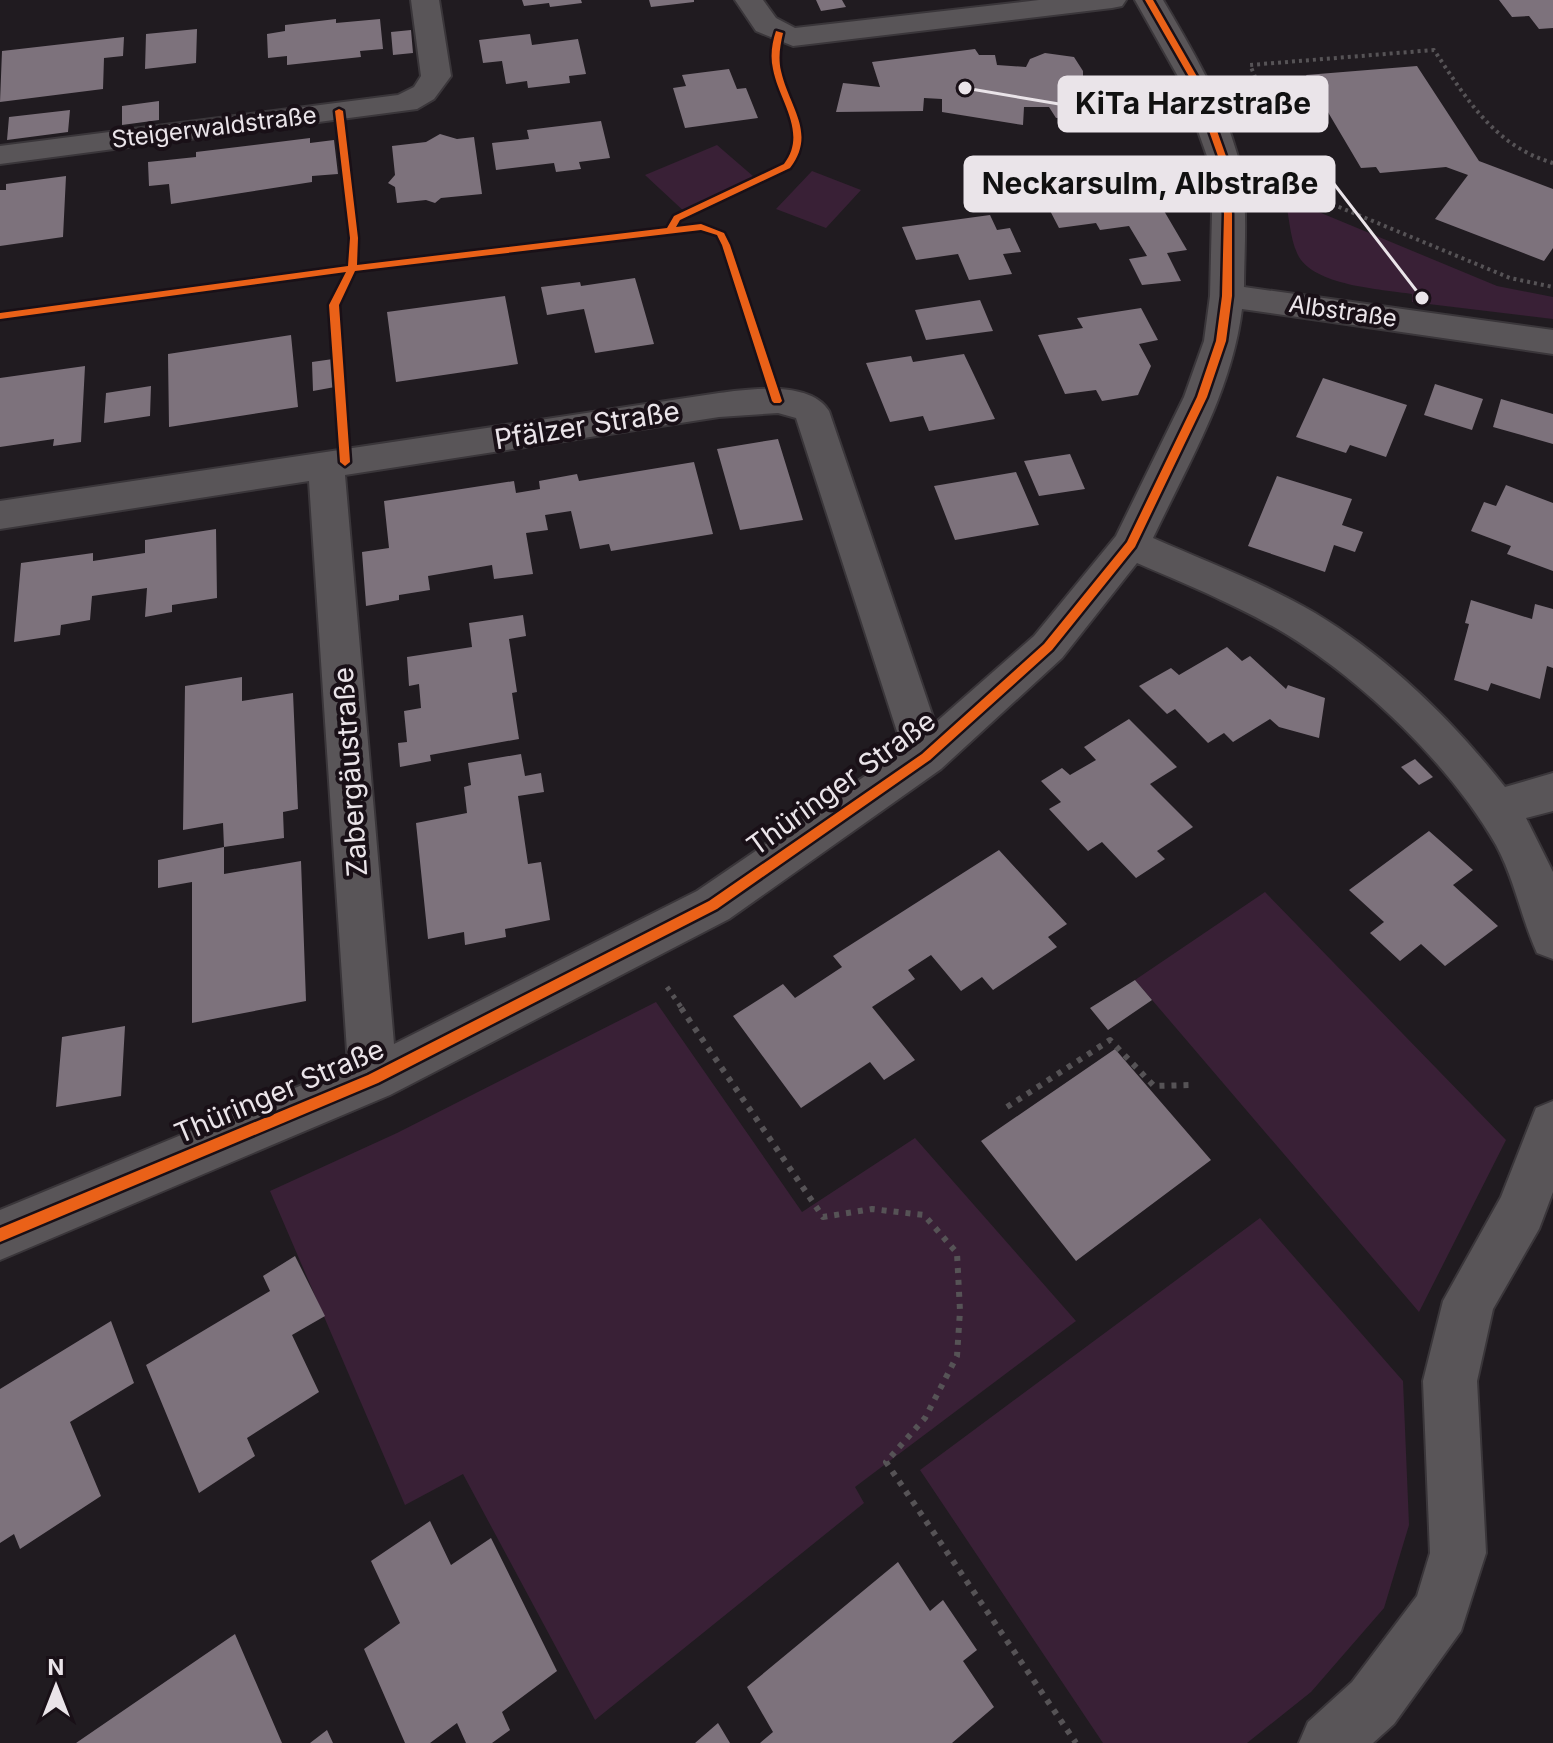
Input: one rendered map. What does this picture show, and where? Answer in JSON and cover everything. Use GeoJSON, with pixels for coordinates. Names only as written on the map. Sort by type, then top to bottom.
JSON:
{"type":"FeatureCollection","features":[{"type":"Feature","properties":{"kind":"street","name":"Steigerwaldstraße"},"geometry":{"type":"LineString","coordinates":[[0,155],[406,103],[424,93],[436,76],[425,0]]}},
{"type":"Feature","properties":{"kind":"street"},"geometry":{"type":"LineString","coordinates":[[749,0],[763,25],[793,37],[1112,0]]}},
{"type":"Feature","properties":{"kind":"street","name":"Thüringer Straße"},"geometry":{"type":"LineString","coordinates":[[0,1235],[373,1079],[713,905],[926,757],[1048,647],[1131,544],[1202,397],[1221,341],[1227,296],[1228,214],[1223,159],[1195,80],[1149,0]]}},
{"type":"Feature","properties":{"kind":"street","name":"Albstraße"},"geometry":{"type":"LineString","coordinates":[[1227,296],[1553,342]]}},
{"type":"Feature","properties":{"kind":"street","name":"Pfälzer Straße"},"geometry":{"type":"LineString","coordinates":[[0,515],[719,405],[777,401],[801,404],[811,411],[926,757]]}},
{"type":"Feature","properties":{"kind":"street","name":"Zabergäustraße"},"geometry":{"type":"LineString","coordinates":[[326,465],[373,1079]]}},
{"type":"Feature","properties":{"kind":"street"},"geometry":{"type":"LineString","coordinates":[[1131,544],[1286,615],[1349,658],[1442,743],[1473,775],[1497,807],[1532,876],[1547,912],[1553,939]]}},
{"type":"Feature","properties":{"kind":"street"},"geometry":{"type":"LineString","coordinates":[[1497,807],[1541,797],[1553,791]]}},
{"type":"Feature","properties":{"kind":"street"},"geometry":{"type":"LineString","coordinates":[[1329,1743],[1373,1703],[1441,1611],[1458,1553],[1450,1381],[1469,1301],[1521,1211],[1553,1124]]}},
{"type":"Feature","properties":{"kind":"path"},"geometry":{"type":"LineString","coordinates":[[1214,128],[1262,130],[1256,111],[1264,98],[1250,65],[1434,50],[1492,132],[1520,151],[1553,163]]}},
{"type":"Feature","properties":{"kind":"path"},"geometry":{"type":"LineString","coordinates":[[1223,159],[1510,278],[1553,287]]}},
{"type":"Feature","properties":{"kind":"path"},"geometry":{"type":"LineString","coordinates":[[637,943],[823,1217],[872,1209],[924,1215],[957,1253],[960,1311],[957,1356],[925,1418],[886,1462],[1076,1743]]}},
{"type":"Feature","properties":{"kind":"path"},"geometry":{"type":"LineString","coordinates":[[1007,1107],[1110,1040],[1154,1086],[1191,1085]]}},
{"type":"Feature","properties":{"kind":"shaded area"},"geometry":{"type":"Polygon","coordinates":[[[717,145],[761,183],[688,215],[645,175],[717,145]]]}},
{"type":"Feature","properties":{"kind":"shaded area"},"geometry":{"type":"Polygon","coordinates":[[[812,171],[861,190],[826,228],[776,209],[812,171]]]}},
{"type":"Feature","properties":{"kind":"shaded area"},"geometry":{"type":"Polygon","coordinates":[[[1285,198],[1497,286],[1553,297],[1553,319],[1412,302],[1412,294],[1366,288],[1317,273],[1297,253],[1285,198]]]}},
{"type":"Feature","properties":{"kind":"shaded area"},"geometry":{"type":"Polygon","coordinates":[[[1265,892],[1506,1140],[1419,1312],[1135,980],[1265,892]]]}},
{"type":"Feature","properties":{"kind":"shaded area"},"geometry":{"type":"Polygon","coordinates":[[[656,1002],[802,1212],[915,1138],[1076,1321],[855,1487],[864,1503],[595,1720],[463,1474],[405,1505],[270,1191],[397,1133],[656,1002]]]}},
{"type":"Feature","properties":{"kind":"shaded area"},"geometry":{"type":"Polygon","coordinates":[[[1260,1218],[1403,1381],[1409,1525],[1384,1608],[1311,1692],[1247,1743],[1103,1743],[920,1470],[1260,1218]]]}},
{"type":"Feature","properties":{"kind":"building"},"geometry":{"type":"Polygon","coordinates":[[[522,0],[581,0],[582,3],[524,6],[522,0]]]}},
{"type":"Feature","properties":{"kind":"building"},"geometry":{"type":"Polygon","coordinates":[[[649,0],[694,0],[694,2],[651,7],[649,0]]]}},
{"type":"Feature","properties":{"kind":"building"},"geometry":{"type":"Polygon","coordinates":[[[816,0],[842,0],[846,7],[821,11],[816,0]]]}},
{"type":"Feature","properties":{"kind":"building"},"geometry":{"type":"Polygon","coordinates":[[[1499,0],[1553,0],[1553,28],[1539,29],[1529,16],[1512,17],[1499,0]]]}},
{"type":"Feature","properties":{"kind":"building"},"geometry":{"type":"Polygon","coordinates":[[[336,19],[336,23],[380,19],[383,49],[360,51],[361,57],[287,65],[287,56],[268,58],[267,34],[285,31],[285,25],[336,19]]]}},
{"type":"Feature","properties":{"kind":"building"},"geometry":{"type":"Polygon","coordinates":[[[197,29],[196,63],[145,69],[146,34],[197,29]]]}},
{"type":"Feature","properties":{"kind":"building"},"geometry":{"type":"Polygon","coordinates":[[[411,30],[413,53],[393,55],[391,32],[411,30]]]}},
{"type":"Feature","properties":{"kind":"building"},"geometry":{"type":"Polygon","coordinates":[[[530,34],[532,45],[578,39],[586,74],[569,76],[570,83],[528,88],[527,81],[506,84],[502,61],[483,63],[479,40],[530,34]]]}},
{"type":"Feature","properties":{"kind":"building"},"geometry":{"type":"Polygon","coordinates":[[[124,37],[123,56],[104,58],[103,89],[0,102],[2,51],[124,37]]]}},
{"type":"Feature","properties":{"kind":"building"},"geometry":{"type":"Polygon","coordinates":[[[975,49],[979,55],[995,55],[997,65],[1026,67],[1030,59],[1045,53],[1074,57],[1083,71],[1083,77],[1077,81],[1092,89],[1117,84],[1137,110],[1056,118],[1049,107],[1024,107],[1023,125],[942,112],[942,99],[924,98],[923,111],[836,112],[843,83],[880,87],[872,62],[975,49]]]}},
{"type":"Feature","properties":{"kind":"building"},"geometry":{"type":"Polygon","coordinates":[[[1417,66],[1479,161],[1553,189],[1553,248],[1544,261],[1435,219],[1468,175],[1446,167],[1380,173],[1376,167],[1361,168],[1306,75],[1417,66]]]}},
{"type":"Feature","properties":{"kind":"building"},"geometry":{"type":"Polygon","coordinates":[[[729,69],[737,89],[746,88],[758,118],[685,128],[673,88],[686,86],[682,75],[729,69]]]}},
{"type":"Feature","properties":{"kind":"building"},"geometry":{"type":"Polygon","coordinates":[[[159,101],[159,120],[122,125],[122,106],[159,101]]]}},
{"type":"Feature","properties":{"kind":"building"},"geometry":{"type":"Polygon","coordinates":[[[70,110],[68,132],[7,140],[9,117],[70,110]]]}},
{"type":"Feature","properties":{"kind":"building"},"geometry":{"type":"Polygon","coordinates":[[[601,121],[610,158],[579,162],[581,169],[556,172],[554,163],[496,170],[492,143],[529,139],[527,130],[601,121]]]}},
{"type":"Feature","properties":{"kind":"building"},"geometry":{"type":"Polygon","coordinates":[[[440,134],[457,139],[474,137],[482,194],[441,198],[435,203],[426,200],[397,203],[395,187],[388,183],[395,175],[392,146],[426,142],[440,134]]]}},
{"type":"Feature","properties":{"kind":"building"},"geometry":{"type":"Polygon","coordinates":[[[310,138],[310,143],[334,140],[338,174],[312,176],[312,182],[171,204],[169,184],[149,186],[148,162],[196,157],[196,152],[310,138]]]}},
{"type":"Feature","properties":{"kind":"building"},"geometry":{"type":"Polygon","coordinates":[[[1155,174],[1171,202],[1160,204],[1187,250],[1167,253],[1181,281],[1142,285],[1129,259],[1147,256],[1129,226],[1100,230],[1096,223],[1059,228],[1045,201],[1096,194],[1090,183],[1155,174]]]}},
{"type":"Feature","properties":{"kind":"building"},"geometry":{"type":"Polygon","coordinates":[[[66,176],[63,237],[0,246],[0,190],[6,190],[6,184],[66,176]]]}},
{"type":"Feature","properties":{"kind":"building"},"geometry":{"type":"Polygon","coordinates":[[[990,215],[997,230],[1010,228],[1021,252],[1003,254],[1012,274],[969,280],[958,254],[916,260],[902,227],[990,215]]]}},
{"type":"Feature","properties":{"kind":"building"},"geometry":{"type":"Polygon","coordinates":[[[635,278],[654,344],[595,353],[584,309],[547,315],[541,287],[580,282],[581,286],[635,278]]]}},
{"type":"Feature","properties":{"kind":"building"},"geometry":{"type":"Polygon","coordinates":[[[505,296],[518,364],[396,382],[387,312],[505,296]]]}},
{"type":"Feature","properties":{"kind":"building"},"geometry":{"type":"Polygon","coordinates":[[[980,300],[993,331],[926,340],[915,310],[980,300]]]}},
{"type":"Feature","properties":{"kind":"building"},"geometry":{"type":"Polygon","coordinates":[[[1141,308],[1158,340],[1139,344],[1151,366],[1138,395],[1102,401],[1096,390],[1065,394],[1038,335],[1083,328],[1077,318],[1141,308]]]}},
{"type":"Feature","properties":{"kind":"building"},"geometry":{"type":"Polygon","coordinates":[[[291,335],[298,407],[169,427],[168,354],[291,335]]]}},
{"type":"Feature","properties":{"kind":"building"},"geometry":{"type":"Polygon","coordinates":[[[964,354],[995,419],[929,431],[923,416],[890,422],[866,363],[911,356],[913,362],[964,354]]]}},
{"type":"Feature","properties":{"kind":"building"},"geometry":{"type":"Polygon","coordinates":[[[333,359],[335,387],[313,391],[312,362],[333,359]]]}},
{"type":"Feature","properties":{"kind":"building"},"geometry":{"type":"Polygon","coordinates":[[[85,366],[81,442],[53,446],[54,439],[0,447],[0,378],[85,366]]]}},
{"type":"Feature","properties":{"kind":"building"},"geometry":{"type":"Polygon","coordinates":[[[1323,378],[1407,405],[1386,457],[1350,445],[1346,453],[1296,437],[1323,378]]]}},
{"type":"Feature","properties":{"kind":"building"},"geometry":{"type":"Polygon","coordinates":[[[1435,384],[1483,399],[1472,430],[1424,415],[1435,384]]]}},
{"type":"Feature","properties":{"kind":"building"},"geometry":{"type":"Polygon","coordinates":[[[151,386],[150,416],[104,423],[106,393],[151,386]]]}},
{"type":"Feature","properties":{"kind":"building"},"geometry":{"type":"Polygon","coordinates":[[[1501,399],[1553,414],[1553,444],[1493,427],[1501,399]]]}},
{"type":"Feature","properties":{"kind":"building"},"geometry":{"type":"Polygon","coordinates":[[[778,439],[803,520],[740,530],[717,449],[778,439]]]}},
{"type":"Feature","properties":{"kind":"building"},"geometry":{"type":"Polygon","coordinates":[[[1070,454],[1085,489],[1039,496],[1024,461],[1070,454]]]}},
{"type":"Feature","properties":{"kind":"building"},"geometry":{"type":"Polygon","coordinates":[[[694,462],[713,534],[611,551],[609,544],[580,549],[571,511],[545,515],[548,530],[526,533],[533,574],[494,579],[492,565],[428,576],[430,590],[399,595],[399,600],[366,606],[362,552],[389,548],[384,501],[514,481],[516,493],[540,489],[539,481],[577,474],[579,481],[694,462]]]}},
{"type":"Feature","properties":{"kind":"building"},"geometry":{"type":"Polygon","coordinates":[[[1016,472],[1039,525],[955,540],[934,486],[1016,472]]]}},
{"type":"Feature","properties":{"kind":"building"},"geometry":{"type":"Polygon","coordinates":[[[1277,476],[1352,499],[1342,525],[1363,532],[1355,552],[1334,545],[1325,572],[1248,546],[1277,476]]]}},
{"type":"Feature","properties":{"kind":"building"},"geometry":{"type":"Polygon","coordinates":[[[1506,485],[1553,503],[1553,571],[1507,554],[1511,546],[1471,531],[1484,502],[1496,506],[1506,485]]]}},
{"type":"Feature","properties":{"kind":"building"},"geometry":{"type":"Polygon","coordinates":[[[216,529],[217,598],[172,605],[172,612],[145,617],[147,588],[92,596],[90,620],[61,625],[60,635],[14,642],[21,563],[93,553],[93,561],[145,553],[145,540],[216,529]]]}},
{"type":"Feature","properties":{"kind":"building"},"geometry":{"type":"Polygon","coordinates":[[[1471,600],[1532,619],[1535,604],[1553,609],[1553,668],[1547,666],[1540,699],[1491,683],[1488,691],[1454,680],[1469,624],[1465,623],[1471,600]]]}},
{"type":"Feature","properties":{"kind":"building"},"geometry":{"type":"Polygon","coordinates":[[[523,615],[526,636],[509,639],[517,692],[512,693],[519,739],[430,755],[431,761],[400,767],[398,743],[407,742],[404,711],[421,708],[419,684],[409,686],[407,657],[472,647],[469,623],[523,615]]]}},
{"type":"Feature","properties":{"kind":"building"},"geometry":{"type":"Polygon","coordinates":[[[1227,647],[1242,661],[1250,656],[1286,689],[1288,685],[1325,698],[1319,738],[1279,727],[1270,719],[1233,742],[1224,733],[1208,743],[1175,709],[1167,714],[1139,686],[1171,668],[1179,675],[1227,647]]]}},
{"type":"Feature","properties":{"kind":"building"},"geometry":{"type":"Polygon","coordinates":[[[242,677],[242,701],[293,693],[298,809],[283,812],[284,838],[224,847],[223,823],[183,830],[185,686],[242,677]]]}},
{"type":"Feature","properties":{"kind":"building"},"geometry":{"type":"Polygon","coordinates":[[[1129,719],[1177,767],[1150,784],[1193,827],[1157,851],[1165,859],[1136,878],[1102,842],[1088,851],[1049,809],[1061,802],[1041,781],[1062,768],[1070,775],[1096,760],[1084,747],[1129,719]]]}},
{"type":"Feature","properties":{"kind":"building"},"geometry":{"type":"Polygon","coordinates":[[[521,754],[525,776],[541,773],[544,792],[518,796],[528,864],[541,862],[550,920],[505,929],[506,937],[465,945],[464,932],[428,939],[416,823],[467,813],[464,787],[471,785],[468,763],[521,754]]]}},
{"type":"Feature","properties":{"kind":"building"},"geometry":{"type":"Polygon","coordinates":[[[1415,759],[1433,777],[1419,785],[1401,767],[1415,759]]]}},
{"type":"Feature","properties":{"kind":"building"},"geometry":{"type":"Polygon","coordinates":[[[1429,831],[1473,870],[1453,885],[1498,926],[1445,966],[1421,944],[1400,961],[1370,933],[1384,922],[1349,890],[1429,831]]]}},
{"type":"Feature","properties":{"kind":"building"},"geometry":{"type":"Polygon","coordinates":[[[224,847],[224,874],[301,861],[306,1001],[192,1023],[192,882],[158,888],[158,860],[224,847]]]}},
{"type":"Feature","properties":{"kind":"building"},"geometry":{"type":"Polygon","coordinates":[[[999,850],[1067,924],[1048,937],[1057,947],[993,990],[982,977],[961,991],[931,955],[908,970],[915,979],[872,1007],[915,1060],[884,1080],[870,1062],[801,1108],[733,1016],[783,984],[795,998],[842,967],[833,956],[999,850]]]}},
{"type":"Feature","properties":{"kind":"building"},"geometry":{"type":"Polygon","coordinates":[[[1135,980],[1152,1000],[1108,1030],[1090,1008],[1135,980]]]}},
{"type":"Feature","properties":{"kind":"building"},"geometry":{"type":"Polygon","coordinates":[[[125,1026],[121,1096],[56,1107],[62,1037],[125,1026]]]}},
{"type":"Feature","properties":{"kind":"building"},"geometry":{"type":"Polygon","coordinates":[[[1115,1049],[1211,1160],[1076,1261],[981,1141],[1115,1049]]]}},
{"type":"Feature","properties":{"kind":"building"},"geometry":{"type":"Polygon","coordinates":[[[295,1256],[325,1316],[292,1335],[319,1392],[247,1438],[255,1456],[199,1493],[146,1365],[270,1291],[263,1276],[295,1256]]]}},
{"type":"Feature","properties":{"kind":"building"},"geometry":{"type":"Polygon","coordinates":[[[111,1321],[134,1383],[70,1422],[101,1496],[20,1549],[14,1534],[0,1543],[0,1389],[111,1321]]]}},
{"type":"Feature","properties":{"kind":"building"},"geometry":{"type":"Polygon","coordinates":[[[430,1521],[451,1565],[491,1538],[557,1671],[502,1712],[510,1730],[492,1743],[466,1743],[457,1723],[430,1743],[405,1743],[364,1649],[400,1623],[371,1561],[430,1521]]]}},
{"type":"Feature","properties":{"kind":"building"},"geometry":{"type":"Polygon","coordinates":[[[898,1562],[930,1611],[943,1600],[977,1650],[963,1661],[994,1707],[952,1743],[760,1743],[773,1732],[747,1687],[898,1562]]]}},
{"type":"Feature","properties":{"kind":"building"},"geometry":{"type":"Polygon","coordinates":[[[235,1634],[282,1743],[76,1743],[235,1634]]]}},
{"type":"Feature","properties":{"kind":"building"},"geometry":{"type":"Polygon","coordinates":[[[718,1723],[730,1743],[695,1743],[718,1723]]]}},
{"type":"Feature","properties":{"kind":"building"},"geometry":{"type":"Polygon","coordinates":[[[327,1730],[333,1743],[310,1743],[327,1730]]]}},
{"type":"Feature","properties":{"kind":"cycle path"},"geometry":{"type":"LineString","coordinates":[[0,1235],[373,1079],[713,905],[926,757],[1048,647],[1131,544],[1202,397],[1221,341],[1227,296],[1228,214],[1223,159],[1195,80],[1149,0]]}},
{"type":"Feature","properties":{"kind":"cycle path"},"geometry":{"type":"LineString","coordinates":[[671,228],[677,218],[787,166],[795,156],[798,132],[776,66],[779,33]]}},
{"type":"Feature","properties":{"kind":"cycle path"},"geometry":{"type":"LineString","coordinates":[[339,111],[354,238],[352,268],[334,305],[345,462]]}},
{"type":"Feature","properties":{"kind":"cycle path"},"geometry":{"type":"LineString","coordinates":[[0,316],[352,268],[701,227],[720,233],[726,245],[777,401]]}},
{"type":"Feature","properties":{"kind":"place","name":"KiTa Harzstraße"},"geometry":{"type":"Point","coordinates":[965,88]}},
{"type":"Feature","properties":{"kind":"place","name":"Neckarsulm, Albstraße"},"geometry":{"type":"Point","coordinates":[1422,298]}}]}
